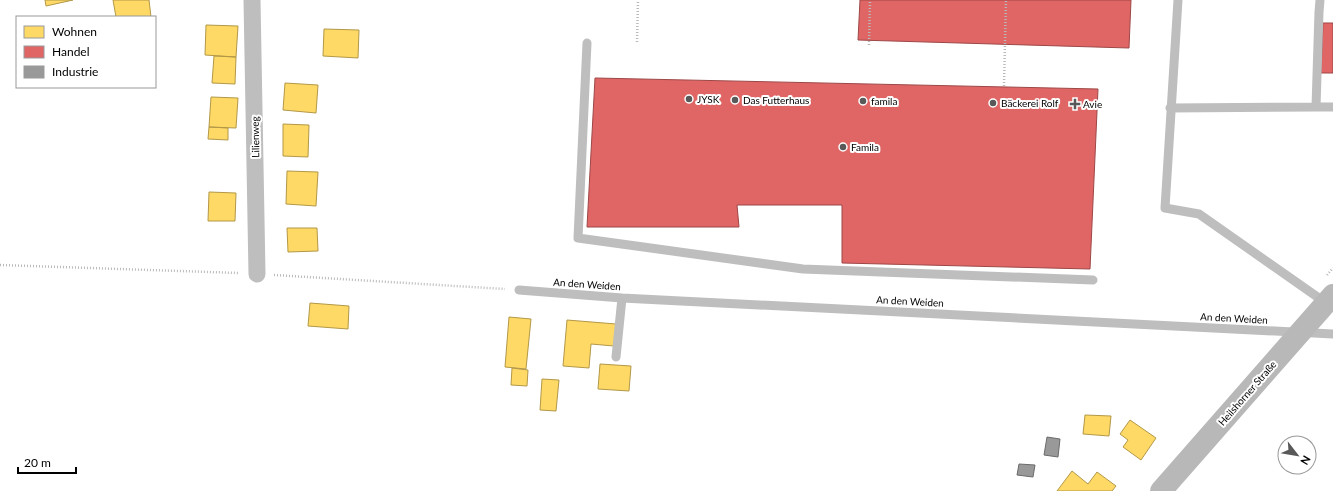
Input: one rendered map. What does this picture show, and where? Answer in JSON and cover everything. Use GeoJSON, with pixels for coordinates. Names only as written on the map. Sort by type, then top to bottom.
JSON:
{"type":"FeatureCollection","features":[{"type":"Feature","properties":{"kind":"main road","name":"Heilshorner Straße"},"geometry":{"type":"LineString","coordinates":[[1161,491],[1330,299]]}},
{"type":"Feature","properties":{"kind":"street","name":"Lilienweg"},"geometry":{"type":"LineString","coordinates":[[252,0],[257,274]]}},
{"type":"Feature","properties":{"kind":"lane"},"geometry":{"type":"LineString","coordinates":[[1178,0],[1164,208],[1199,214],[1330,299]]}},
{"type":"Feature","properties":{"kind":"lane"},"geometry":{"type":"LineString","coordinates":[[1316,107],[1320,0]]}},
{"type":"Feature","properties":{"kind":"lane"},"geometry":{"type":"LineString","coordinates":[[587,42],[578,238],[803,269],[1093,280]]}},
{"type":"Feature","properties":{"kind":"lane"},"geometry":{"type":"LineString","coordinates":[[1170,108],[1333,107]]}},
{"type":"Feature","properties":{"kind":"lane","name":"An den Weiden"},"geometry":{"type":"LineString","coordinates":[[519,290],[622,298],[1333,334]]}},
{"type":"Feature","properties":{"kind":"lane"},"geometry":{"type":"LineString","coordinates":[[616,358],[622,298]]}},
{"type":"Feature","properties":{"kind":"path"},"geometry":{"type":"LineString","coordinates":[[637,42],[638,0]]}},
{"type":"Feature","properties":{"kind":"path"},"geometry":{"type":"LineString","coordinates":[[869,45],[870,0]]}},
{"type":"Feature","properties":{"kind":"path"},"geometry":{"type":"LineString","coordinates":[[1004,86],[1006,0]]}},
{"type":"Feature","properties":{"kind":"building: Wohnen"},"geometry":{"type":"Polygon","coordinates":[[[45,0],[73,0],[46,6],[45,0]]]}},
{"type":"Feature","properties":{"kind":"building: Wohnen"},"geometry":{"type":"Polygon","coordinates":[[[113,0],[149,0],[151,16],[116,16],[113,0]]]}},
{"type":"Feature","properties":{"kind":"building: Wohnen"},"geometry":{"type":"Polygon","coordinates":[[[206,25],[238,26],[236,57],[205,55],[206,25]]]}},
{"type":"Feature","properties":{"kind":"building: Wohnen"},"geometry":{"type":"Polygon","coordinates":[[[324,29],[359,30],[358,58],[323,56],[324,29]]]}},
{"type":"Feature","properties":{"kind":"building: Wohnen"},"geometry":{"type":"Polygon","coordinates":[[[214,56],[236,57],[235,84],[212,83],[214,56]]]}},
{"type":"Feature","properties":{"kind":"building: Wohnen"},"geometry":{"type":"Polygon","coordinates":[[[285,83],[318,85],[316,113],[283,110],[285,83]]]}},
{"type":"Feature","properties":{"kind":"building: Wohnen"},"geometry":{"type":"Polygon","coordinates":[[[211,97],[238,98],[236,128],[209,127],[211,97]]]}},
{"type":"Feature","properties":{"kind":"building: Wohnen"},"geometry":{"type":"Polygon","coordinates":[[[283,124],[309,125],[308,157],[283,156],[283,124]]]}},
{"type":"Feature","properties":{"kind":"building: Wohnen"},"geometry":{"type":"Polygon","coordinates":[[[209,127],[228,128],[228,140],[208,139],[209,127]]]}},
{"type":"Feature","properties":{"kind":"building: Wohnen"},"geometry":{"type":"Polygon","coordinates":[[[287,171],[318,172],[316,206],[286,204],[287,171]]]}},
{"type":"Feature","properties":{"kind":"building: Wohnen"},"geometry":{"type":"Polygon","coordinates":[[[209,192],[236,193],[235,221],[208,221],[209,192]]]}},
{"type":"Feature","properties":{"kind":"building: Wohnen"},"geometry":{"type":"Polygon","coordinates":[[[287,228],[317,228],[318,251],[288,252],[287,228]]]}},
{"type":"Feature","properties":{"kind":"building: Wohnen"},"geometry":{"type":"Polygon","coordinates":[[[310,303],[349,306],[348,329],[308,326],[310,303]]]}},
{"type":"Feature","properties":{"kind":"building: Wohnen"},"geometry":{"type":"Polygon","coordinates":[[[509,317],[531,319],[526,369],[505,367],[509,317]]]}},
{"type":"Feature","properties":{"kind":"building: Wohnen"},"geometry":{"type":"Polygon","coordinates":[[[567,320],[616,324],[614,346],[591,344],[589,368],[563,366],[567,320]]]}},
{"type":"Feature","properties":{"kind":"building: Wohnen"},"geometry":{"type":"Polygon","coordinates":[[[600,364],[631,366],[629,391],[598,389],[600,364]]]}},
{"type":"Feature","properties":{"kind":"building: Wohnen"},"geometry":{"type":"Polygon","coordinates":[[[512,368],[528,370],[527,386],[511,385],[512,368]]]}},
{"type":"Feature","properties":{"kind":"building: Wohnen"},"geometry":{"type":"Polygon","coordinates":[[[542,379],[559,380],[556,411],[540,410],[542,379]]]}},
{"type":"Feature","properties":{"kind":"building: Wohnen"},"geometry":{"type":"Polygon","coordinates":[[[1085,415],[1111,416],[1109,436],[1083,434],[1085,415]]]}},
{"type":"Feature","properties":{"kind":"building: Wohnen"},"geometry":{"type":"Polygon","coordinates":[[[1130,420],[1156,438],[1141,460],[1123,447],[1128,440],[1120,434],[1130,420]]]}},
{"type":"Feature","properties":{"kind":"building: Wohnen"},"geometry":{"type":"Polygon","coordinates":[[[1072,471],[1088,484],[1097,472],[1116,486],[1112,491],[1057,491],[1072,471]]]}},
{"type":"Feature","properties":{"kind":"building: Handel"},"geometry":{"type":"Polygon","coordinates":[[[860,0],[1131,0],[1129,48],[858,40],[860,0]]]}},
{"type":"Feature","properties":{"kind":"building: Handel"},"geometry":{"type":"Polygon","coordinates":[[[1323,23],[1333,23],[1333,73],[1321,73],[1323,23]]]}},
{"type":"Feature","properties":{"kind":"building: Handel","name":"Famila"},"geometry":{"type":"Polygon","coordinates":[[[595,78],[1098,89],[1090,269],[842,263],[842,205],[737,205],[739,227],[587,227],[595,78]]]}},
{"type":"Feature","properties":{"kind":"building: Industrie"},"geometry":{"type":"Polygon","coordinates":[[[1047,437],[1060,439],[1058,457],[1044,455],[1047,437]]]}},
{"type":"Feature","properties":{"kind":"building: Industrie"},"geometry":{"type":"Polygon","coordinates":[[[1019,464],[1035,465],[1033,477],[1017,475],[1019,464]]]}},
{"type":"Feature","properties":{"kind":"place","name":"JYSK"},"geometry":{"type":"Point","coordinates":[689,99]}},
{"type":"Feature","properties":{"kind":"place","name":"Das Futterhaus"},"geometry":{"type":"Point","coordinates":[735,100]}},
{"type":"Feature","properties":{"kind":"place","name":"famila"},"geometry":{"type":"Point","coordinates":[863,101]}},
{"type":"Feature","properties":{"kind":"place","name":"Bäckerei Rolf"},"geometry":{"type":"Point","coordinates":[993,103]}},
{"type":"Feature","properties":{"kind":"place","name":"Avie"},"geometry":{"type":"Point","coordinates":[1075,104]}},
{"type":"Feature","properties":{"kind":"place","name":"Famila"},"geometry":{"type":"Point","coordinates":[843,147]}}]}
